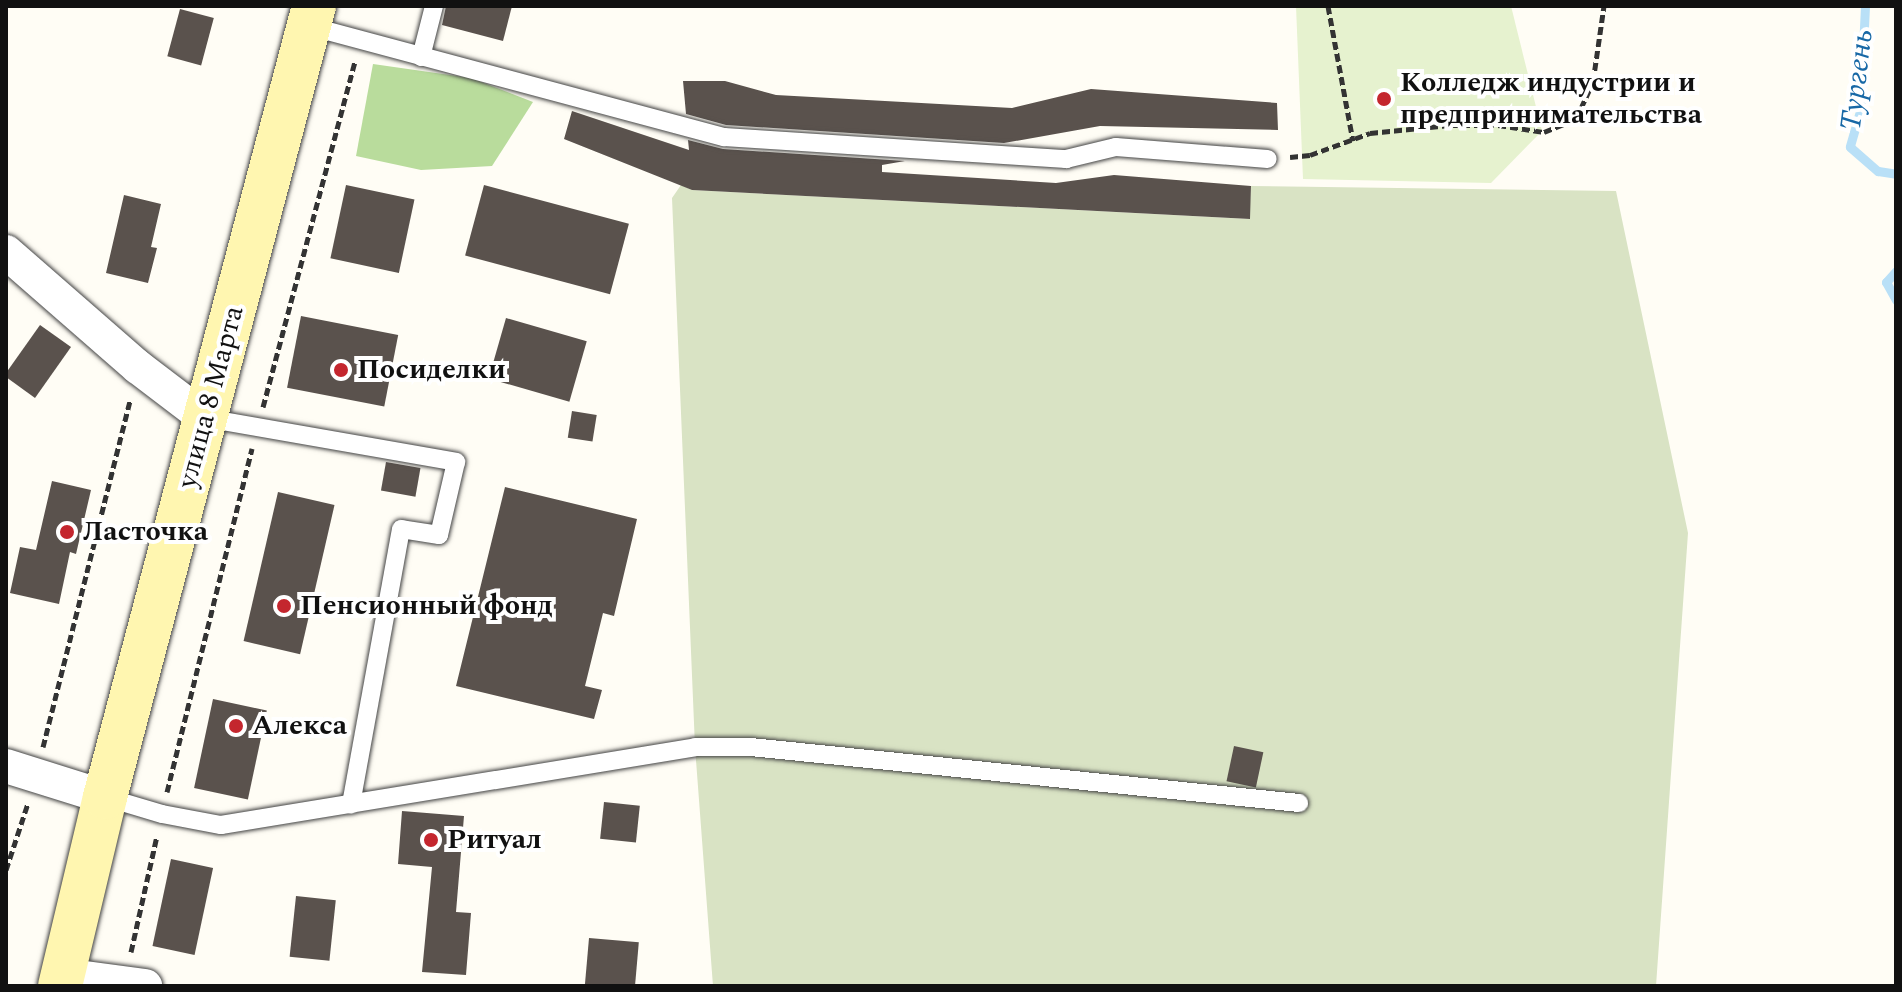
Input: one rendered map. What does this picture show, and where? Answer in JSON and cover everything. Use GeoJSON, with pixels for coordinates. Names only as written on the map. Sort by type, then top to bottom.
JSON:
{"type":"FeatureCollection","features":[{"type":"Feature","properties":{"kind":"main road","name":"улица 8 Марта"},"geometry":{"type":"LineString","coordinates":[[62,981],[105,797],[312,16]]}},
{"type":"Feature","properties":{"kind":"street"},"geometry":{"type":"LineString","coordinates":[[6,252],[138,367],[205,418]]}},
{"type":"Feature","properties":{"kind":"street"},"geometry":{"type":"LineString","coordinates":[[21,770],[105,797]]}},
{"type":"Feature","properties":{"kind":"street","name":"улица 8 Марта"},"geometry":{"type":"LineString","coordinates":[[62,981],[134,985]]}},
{"type":"Feature","properties":{"kind":"lane"},"geometry":{"type":"LineString","coordinates":[[421,57],[434,6]]}},
{"type":"Feature","properties":{"kind":"lane"},"geometry":{"type":"LineString","coordinates":[[312,16],[360,40],[724,137],[1066,159],[1116,147],[1268,159]]}},
{"type":"Feature","properties":{"kind":"lane"},"geometry":{"type":"LineString","coordinates":[[205,418],[456,462],[439,535],[401,529],[351,804]]}},
{"type":"Feature","properties":{"kind":"lane"},"geometry":{"type":"LineString","coordinates":[[105,797],[162,814],[221,825],[695,747],[751,747],[1299,803]]}},
{"type":"Feature","properties":{"kind":"path"},"geometry":{"type":"LineString","coordinates":[[1328,6],[1353,141]]}},
{"type":"Feature","properties":{"kind":"path"},"geometry":{"type":"LineString","coordinates":[[1268,159],[1310,155],[1370,133],[1450,125],[1498,125],[1544,132],[1576,119],[1593,82],[1604,6]]}},
{"type":"Feature","properties":{"kind":"path"},"geometry":{"type":"LineString","coordinates":[[134,985],[162,814],[258,427],[360,40]]}},
{"type":"Feature","properties":{"kind":"path"},"geometry":{"type":"LineString","coordinates":[[6,870],[21,770],[138,367]]}},
{"type":"Feature","properties":{"kind":"green space"},"geometry":{"type":"Polygon","coordinates":[[[1296,6],[1511,6],[1542,131],[1491,183],[1303,179],[1296,6]]]}},
{"type":"Feature","properties":{"kind":"green space"},"geometry":{"type":"Polygon","coordinates":[[[373,64],[471,78],[533,102],[492,166],[421,170],[356,156],[373,64]]]}},
{"type":"Feature","properties":{"kind":"green space"},"geometry":{"type":"Polygon","coordinates":[[[681,185],[692,190],[1249,219],[1251,186],[1616,191],[1688,533],[1656,986],[713,986],[695,747],[672,198],[681,185]]]}},
{"type":"Feature","properties":{"kind":"building"},"geometry":{"type":"Polygon","coordinates":[[[446,6],[512,6],[503,41],[442,25],[446,6]]]}},
{"type":"Feature","properties":{"kind":"building"},"geometry":{"type":"Polygon","coordinates":[[[180,9],[214,18],[201,65],[167,56],[180,9]]]}},
{"type":"Feature","properties":{"kind":"building"},"geometry":{"type":"Polygon","coordinates":[[[683,81],[725,81],[776,95],[1012,108],[1091,89],[1277,103],[1278,130],[1100,126],[1004,143],[726,125],[686,114],[683,81]]]}},
{"type":"Feature","properties":{"kind":"building"},"geometry":{"type":"Polygon","coordinates":[[[572,111],[689,150],[688,140],[723,149],[905,161],[882,165],[882,172],[1056,183],[1114,175],[1251,186],[1250,219],[692,190],[564,139],[572,111]]]}},
{"type":"Feature","properties":{"kind":"building"},"geometry":{"type":"Polygon","coordinates":[[[346,185],[414,200],[399,273],[330,258],[346,185]]]}},
{"type":"Feature","properties":{"kind":"building"},"geometry":{"type":"Polygon","coordinates":[[[484,185],[629,224],[610,294],[465,256],[484,185]]]}},
{"type":"Feature","properties":{"kind":"building"},"geometry":{"type":"Polygon","coordinates":[[[124,195],[161,204],[151,247],[157,248],[148,283],[106,273],[124,195]]]}},
{"type":"Feature","properties":{"kind":"building","name":"Посиделки"},"geometry":{"type":"Polygon","coordinates":[[[301,316],[398,335],[384,407],[287,388],[301,316]]]}},
{"type":"Feature","properties":{"kind":"building"},"geometry":{"type":"Polygon","coordinates":[[[506,318],[587,341],[569,402],[489,379],[506,318]]]}},
{"type":"Feature","properties":{"kind":"building"},"geometry":{"type":"Polygon","coordinates":[[[40,325],[71,347],[35,398],[6,377],[6,373],[40,325]]]}},
{"type":"Feature","properties":{"kind":"building"},"geometry":{"type":"Polygon","coordinates":[[[572,411],[597,415],[592,442],[568,438],[572,411]]]}},
{"type":"Feature","properties":{"kind":"building"},"geometry":{"type":"Polygon","coordinates":[[[386,462],[420,468],[415,497],[381,491],[386,462]]]}},
{"type":"Feature","properties":{"kind":"building"},"geometry":{"type":"Polygon","coordinates":[[[52,481],[91,490],[76,554],[70,552],[59,604],[10,593],[20,547],[36,550],[52,481]]]}},
{"type":"Feature","properties":{"kind":"building"},"geometry":{"type":"Polygon","coordinates":[[[505,487],[637,519],[614,616],[603,613],[585,686],[602,690],[594,719],[456,686],[505,487]]]}},
{"type":"Feature","properties":{"kind":"building","name":"Пенсионный фонд"},"geometry":{"type":"Polygon","coordinates":[[[278,492],[335,505],[300,654],[244,641],[278,492]]]}},
{"type":"Feature","properties":{"kind":"building"},"geometry":{"type":"Polygon","coordinates":[[[213,699],[267,710],[248,799],[194,788],[213,699]]]}},
{"type":"Feature","properties":{"kind":"building"},"geometry":{"type":"Polygon","coordinates":[[[1234,746],[1263,752],[1256,787],[1227,781],[1234,746]]]}},
{"type":"Feature","properties":{"kind":"building"},"geometry":{"type":"Polygon","coordinates":[[[604,802],[640,806],[636,843],[600,839],[604,802]]]}},
{"type":"Feature","properties":{"kind":"building"},"geometry":{"type":"Polygon","coordinates":[[[402,811],[464,816],[456,912],[471,913],[466,975],[422,972],[432,867],[398,864],[402,811]]]}},
{"type":"Feature","properties":{"kind":"building"},"geometry":{"type":"Polygon","coordinates":[[[171,859],[213,868],[195,955],[152,946],[171,859]]]}},
{"type":"Feature","properties":{"kind":"building"},"geometry":{"type":"Polygon","coordinates":[[[296,896],[336,900],[329,961],[290,957],[296,896]]]}},
{"type":"Feature","properties":{"kind":"building"},"geometry":{"type":"Polygon","coordinates":[[[589,938],[639,942],[635,986],[585,986],[589,938]]]}},
{"type":"Feature","properties":{"kind":"waterway","name":"Тургень"},"geometry":{"type":"LineString","coordinates":[[1865,6],[1860,111],[1850,147],[1878,171],[1896,174]]}},
{"type":"Feature","properties":{"kind":"waterway","name":"Тургень"},"geometry":{"type":"LineString","coordinates":[[1896,271],[1886,282],[1896,300]]}},
{"type":"Feature","properties":{"kind":"place","name":"Колледж индустрии и предпринимательства"},"geometry":{"type":"Point","coordinates":[1384,99]}},
{"type":"Feature","properties":{"kind":"place","name":"Посиделки"},"geometry":{"type":"Point","coordinates":[341,370]}},
{"type":"Feature","properties":{"kind":"place","name":"Ласточка"},"geometry":{"type":"Point","coordinates":[67,532]}},
{"type":"Feature","properties":{"kind":"place","name":"Пенсионный фонд"},"geometry":{"type":"Point","coordinates":[284,606]}},
{"type":"Feature","properties":{"kind":"place","name":"Алекса"},"geometry":{"type":"Point","coordinates":[236,726]}},
{"type":"Feature","properties":{"kind":"place","name":"Ритуал"},"geometry":{"type":"Point","coordinates":[431,840]}}]}
